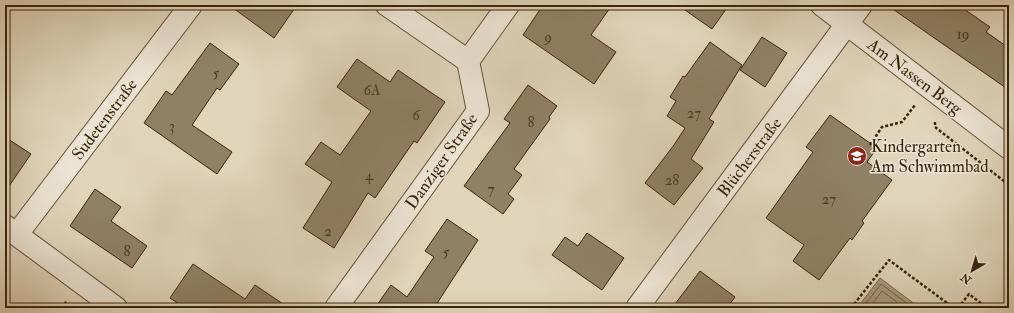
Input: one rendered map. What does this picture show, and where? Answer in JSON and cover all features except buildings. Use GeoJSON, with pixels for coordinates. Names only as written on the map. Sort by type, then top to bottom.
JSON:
{"type":"FeatureCollection","features":[{"type":"Feature","properties":{"kind":"street","name":"Sudetenstraße"},"geometry":{"type":"LineString","coordinates":[[11,230],[191,5]]}},
{"type":"Feature","properties":{"kind":"street"},"geometry":{"type":"LineString","coordinates":[[387,5],[468,61],[508,5]]}},
{"type":"Feature","properties":{"kind":"street","name":"Am Nassen Berg"},"geometry":{"type":"LineString","coordinates":[[822,5],[1009,148]]}},
{"type":"Feature","properties":{"kind":"street","name":"Blücherstraße"},"geometry":{"type":"LineString","coordinates":[[637,308],[861,5]]}},
{"type":"Feature","properties":{"kind":"street","name":"Danziger Straße"},"geometry":{"type":"LineString","coordinates":[[336,308],[478,111],[468,61]]}},
{"type":"Feature","properties":{"kind":"street"},"geometry":{"type":"LineString","coordinates":[[11,230],[116,308]]}},
{"type":"Feature","properties":{"kind":"path"},"geometry":{"type":"LineString","coordinates":[[870,144],[882,127],[902,122],[929,86]]}},
{"type":"Feature","properties":{"kind":"path"},"geometry":{"type":"LineString","coordinates":[[851,308],[889,260],[954,308]]}},
{"type":"Feature","properties":{"kind":"path"},"geometry":{"type":"LineString","coordinates":[[958,308],[969,294],[987,308]]}},
{"type":"Feature","properties":{"kind":"path"},"geometry":{"type":"LineString","coordinates":[[946,308],[947,303]]}},
{"type":"Feature","properties":{"kind":"water"},"geometry":{"type":"Polygon","coordinates":[[[880,278],[920,308],[857,308],[880,278]]]}},
{"type":"Feature","properties":{"kind":"place","name":"Kindergarten Am Schwimmbad"},"geometry":{"type":"Point","coordinates":[857,156]}}]}
